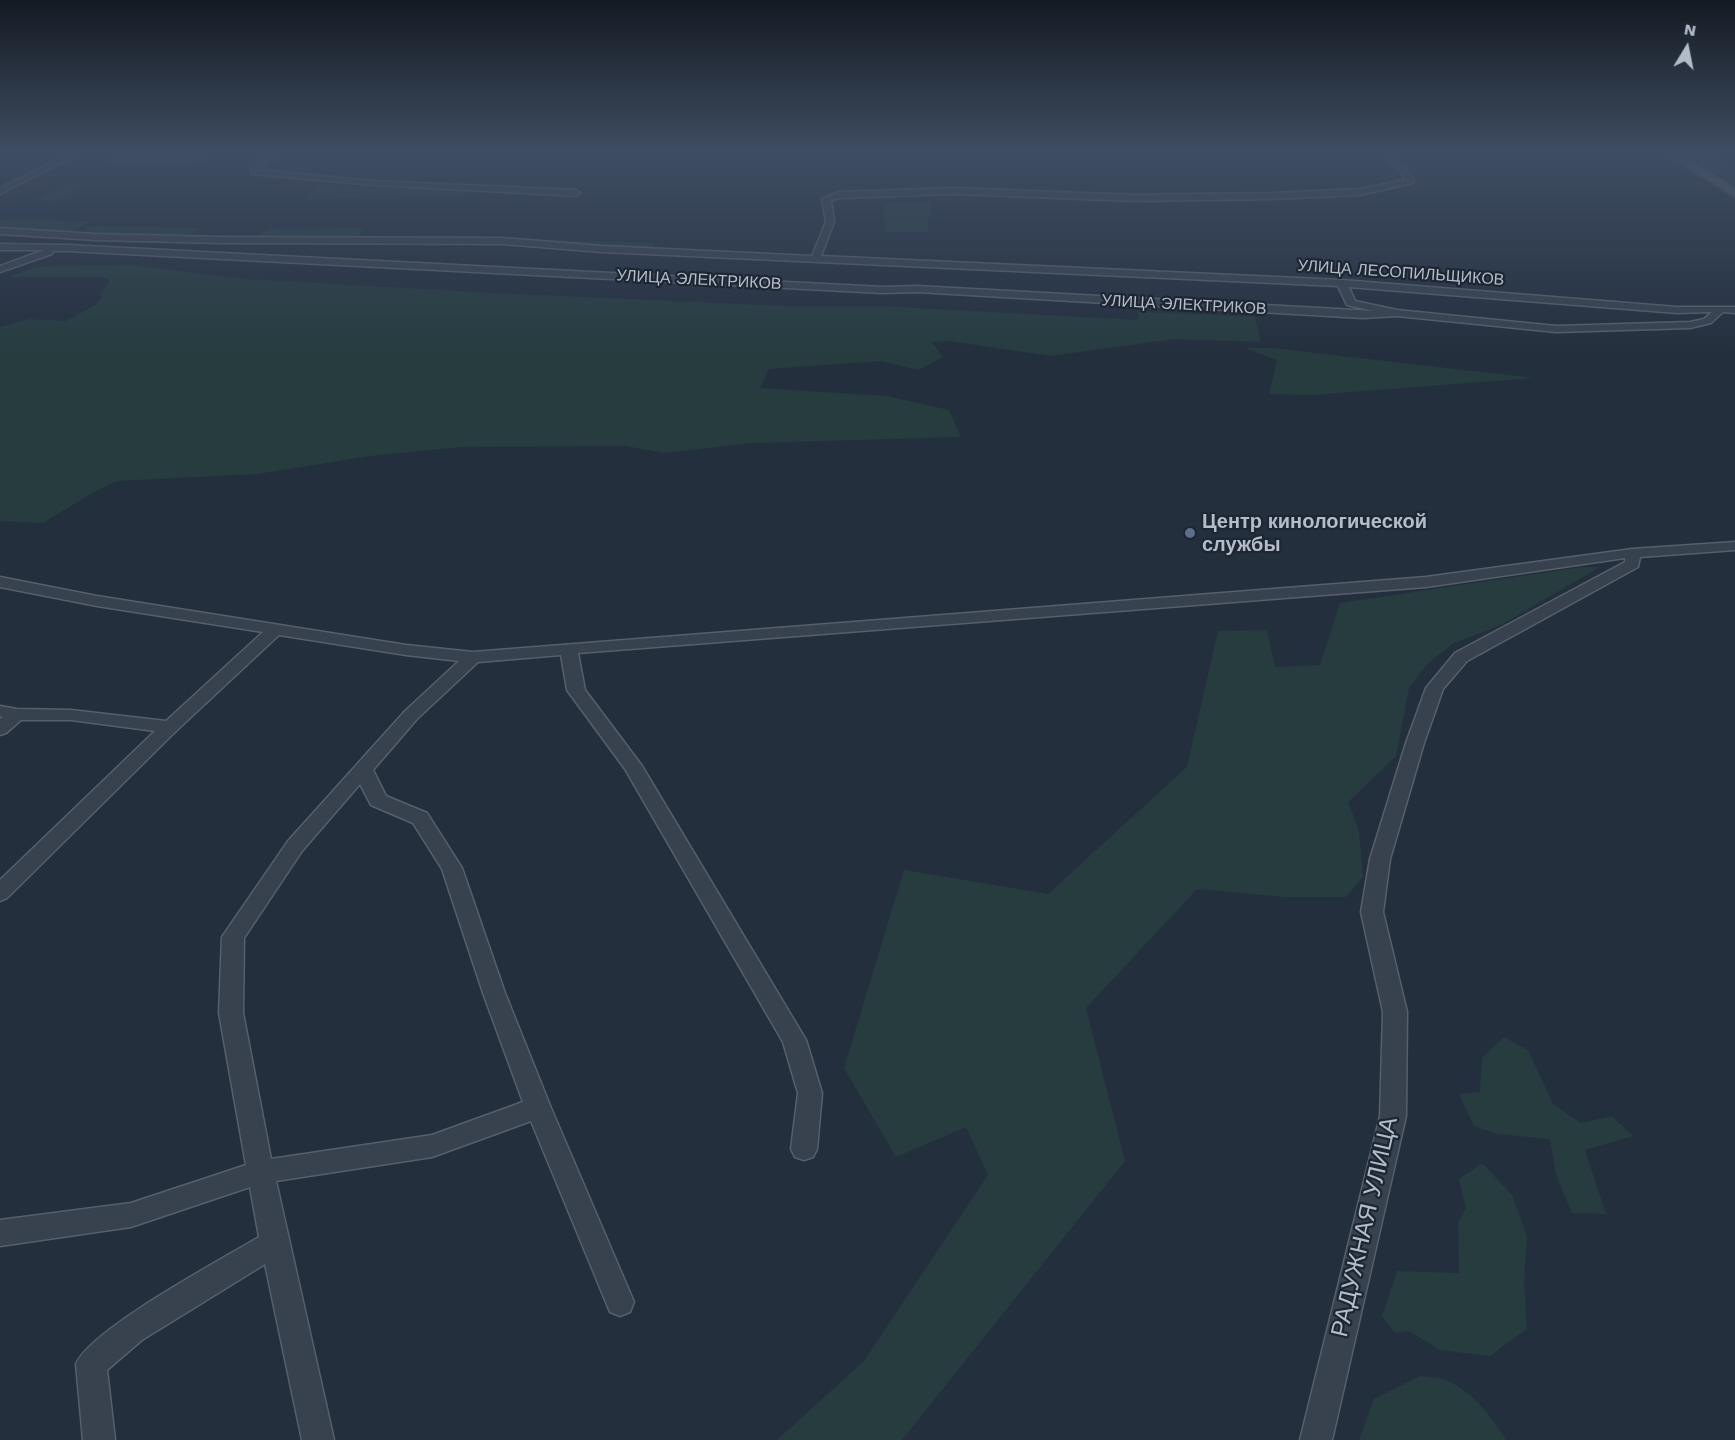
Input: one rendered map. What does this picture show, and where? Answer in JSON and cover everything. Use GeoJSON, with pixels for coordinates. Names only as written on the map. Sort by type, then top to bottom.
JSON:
{"type":"FeatureCollection","features":[{"type":"Feature","properties":{"kind":"street"},"geometry":{"type":"LineString","coordinates":[[816,257],[830,221]]}},
{"type":"Feature","properties":{"kind":"street","name":"УЛИЦА ЛЕСОПИЛЬЩИКОВ"},"geometry":{"type":"LineString","coordinates":[[0,231],[95,237],[502,241],[602,249],[816,257],[1341,283],[1677,310],[1735,310]]}},
{"type":"Feature","properties":{"kind":"street"},"geometry":{"type":"LineString","coordinates":[[0,269],[95,237]]}},
{"type":"Feature","properties":{"kind":"street","name":"УЛИЦА ЭЛЕКТРИКОВ"},"geometry":{"type":"LineString","coordinates":[[0,247],[67,248],[883,290],[929,290],[1363,315],[1397,313]]}},
{"type":"Feature","properties":{"kind":"street"},"geometry":{"type":"LineString","coordinates":[[1341,283],[1351,303],[1397,313],[1570,329],[1698,324],[1714,318],[1720,309]]}},
{"type":"Feature","properties":{"kind":"street"},"geometry":{"type":"LineString","coordinates":[[0,598],[8,584],[406,650],[473,657],[1426,582],[1632,553],[1735,546]]}},
{"type":"Feature","properties":{"kind":"street","name":"РАДУЖНАЯ УЛИЦА"},"geometry":{"type":"LineString","coordinates":[[1316,1440],[1393,1116],[1395,1012],[1372,912],[1380,859],[1415,743],[1435,688],[1461,657],[1633,564],[1632,553]]}},
{"type":"Feature","properties":{"kind":"street"},"geometry":{"type":"LineString","coordinates":[[0,893],[170,727],[276,629]]}},
{"type":"Feature","properties":{"kind":"street"},"geometry":{"type":"LineString","coordinates":[[569,650],[576,690],[633,766],[794,1040],[810,1093],[804,1149]]}},
{"type":"Feature","properties":{"kind":"street"},"geometry":{"type":"LineString","coordinates":[[318,1440],[274,1243],[231,1013],[233,937],[295,846],[411,715],[473,657]]}},
{"type":"Feature","properties":{"kind":"street"},"geometry":{"type":"LineString","coordinates":[[0,729],[8,712],[71,715],[170,727]]}},
{"type":"Feature","properties":{"kind":"street"},"geometry":{"type":"LineString","coordinates":[[363,768],[378,800],[420,818],[452,868],[494,993],[538,1108],[620,1302]]}},
{"type":"Feature","properties":{"kind":"street"},"geometry":{"type":"LineString","coordinates":[[0,1233],[131,1215],[260,1172],[432,1146],[538,1108]]}},
{"type":"Feature","properties":{"kind":"street"},"geometry":{"type":"LineString","coordinates":[[99,1440],[91,1364],[132,1330],[274,1243]]}},
{"type":"Feature","properties":{"kind":"green space"},"geometry":{"type":"Polygon","coordinates":[[[0,221],[90,221],[71,233],[0,226],[0,221]]]}},
{"type":"Feature","properties":{"kind":"green space"},"geometry":{"type":"Polygon","coordinates":[[[885,221],[928,221],[929,232],[885,232],[885,221]]]}},
{"type":"Feature","properties":{"kind":"green space"},"geometry":{"type":"Polygon","coordinates":[[[91,226],[199,228],[187,236],[81,234],[91,226]]]}},
{"type":"Feature","properties":{"kind":"green space"},"geometry":{"type":"Polygon","coordinates":[[[365,228],[356,238],[257,238],[267,229],[365,228]]]}},
{"type":"Feature","properties":{"kind":"green space"},"geometry":{"type":"Polygon","coordinates":[[[536,239],[657,243],[652,248],[646,249],[534,241],[536,239]]]}},
{"type":"Feature","properties":{"kind":"green space"},"geometry":{"type":"Polygon","coordinates":[[[132,265],[242,279],[494,293],[786,306],[881,306],[1138,320],[1139,312],[1255,317],[1261,342],[1174,339],[1050,356],[950,341],[932,342],[943,357],[918,370],[882,361],[769,369],[760,388],[887,396],[949,410],[961,437],[753,443],[664,453],[625,446],[461,447],[370,456],[257,474],[117,481],[92,493],[43,523],[0,521],[0,327],[29,319],[66,321],[95,305],[102,297],[100,294],[110,280],[103,277],[9,277],[35,267],[132,265]]]}},
{"type":"Feature","properties":{"kind":"green space"},"geometry":{"type":"Polygon","coordinates":[[[1245,348],[1273,348],[1534,378],[1312,395],[1269,394],[1277,360],[1245,348]]]}},
{"type":"Feature","properties":{"kind":"green space"},"geometry":{"type":"Polygon","coordinates":[[[1582,567],[1600,567],[1501,625],[1454,643],[1427,664],[1409,688],[1396,756],[1348,802],[1359,831],[1363,877],[1346,897],[1284,897],[1197,889],[1086,1008],[1125,1161],[902,1440],[777,1440],[864,1361],[988,1175],[966,1127],[896,1157],[844,1068],[904,870],[1048,894],[1187,767],[1218,631],[1267,630],[1275,667],[1320,665],[1340,603],[1582,567]]]}},
{"type":"Feature","properties":{"kind":"green space"},"geometry":{"type":"Polygon","coordinates":[[[1504,1037],[1528,1050],[1553,1104],[1581,1123],[1612,1116],[1633,1136],[1585,1150],[1606,1214],[1572,1213],[1556,1175],[1550,1139],[1497,1134],[1474,1126],[1459,1094],[1480,1092],[1482,1058],[1504,1037]]]}},
{"type":"Feature","properties":{"kind":"green space"},"geometry":{"type":"Polygon","coordinates":[[[1482,1163],[1512,1195],[1527,1236],[1524,1280],[1527,1329],[1490,1356],[1440,1350],[1409,1331],[1395,1333],[1382,1316],[1397,1271],[1459,1273],[1458,1222],[1466,1208],[1459,1179],[1482,1163]]]}},
{"type":"Feature","properties":{"kind":"green space"},"geometry":{"type":"Polygon","coordinates":[[[1420,1376],[1443,1379],[1463,1389],[1487,1413],[1506,1440],[1359,1440],[1374,1399],[1420,1376]]]}},
{"type":"Feature","properties":{"kind":"place","name":"Центр кинологической службы"},"geometry":{"type":"Point","coordinates":[1190,533]}}]}
